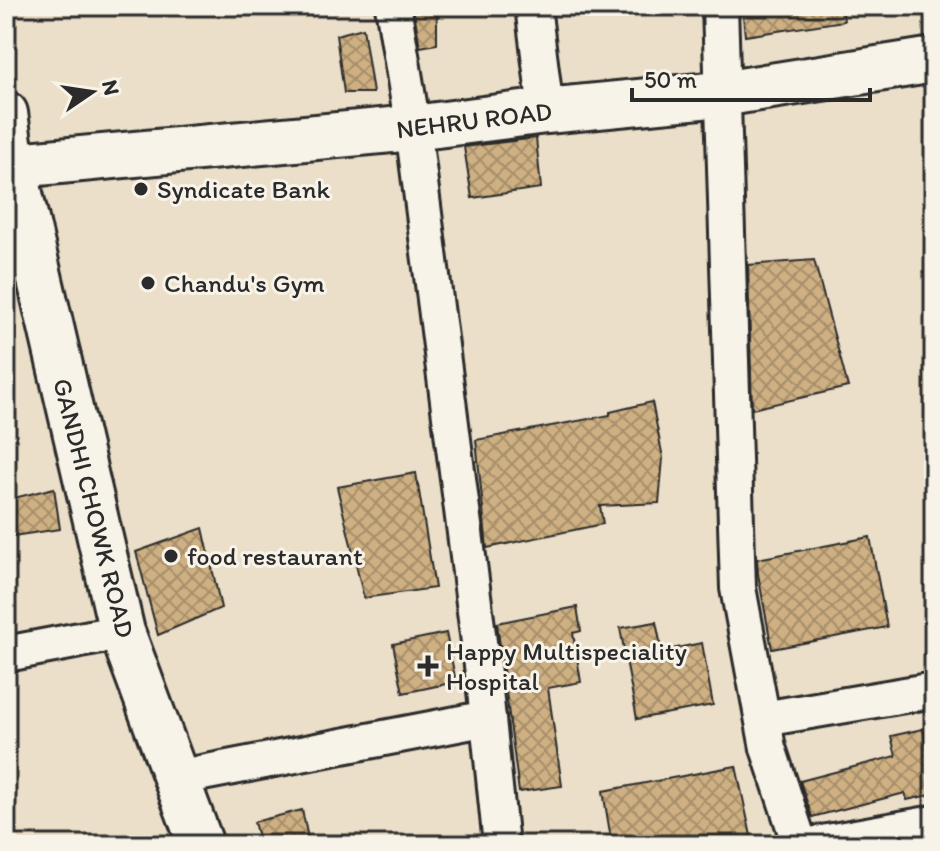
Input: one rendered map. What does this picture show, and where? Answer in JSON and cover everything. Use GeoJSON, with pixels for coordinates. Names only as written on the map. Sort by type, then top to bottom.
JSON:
{"type":"FeatureCollection","features":[{"type":"Feature","properties":{"kind":"main road","name":"NEHRU ROAD"},"geometry":{"type":"LineString","coordinates":[[9,165],[413,128],[721,94],[934,60]]}},
{"type":"Feature","properties":{"kind":"main road","name":"GANDHI CHOWK ROAD"},"geometry":{"type":"LineString","coordinates":[[9,165],[122,632],[201,845]]}},
{"type":"Feature","properties":{"kind":"street"},"geometry":{"type":"LineString","coordinates":[[393,6],[413,128],[488,718],[501,845]]}},
{"type":"Feature","properties":{"kind":"street"},"geometry":{"type":"LineString","coordinates":[[533,6],[546,111]]}},
{"type":"Feature","properties":{"kind":"street"},"geometry":{"type":"LineString","coordinates":[[720,6],[738,588],[768,748],[800,845]]}},
{"type":"Feature","properties":{"kind":"street"},"geometry":{"type":"LineString","coordinates":[[6,113],[9,165]]}},
{"type":"Feature","properties":{"kind":"street"},"geometry":{"type":"LineString","coordinates":[[6,654],[122,632]]}},
{"type":"Feature","properties":{"kind":"street"},"geometry":{"type":"LineString","coordinates":[[763,719],[934,690]]}},
{"type":"Feature","properties":{"kind":"street"},"geometry":{"type":"LineString","coordinates":[[176,778],[488,718]]}},
{"type":"Feature","properties":{"kind":"street"},"geometry":{"type":"LineString","coordinates":[[811,845],[934,823]]}},
{"type":"Feature","properties":{"kind":"building"},"geometry":{"type":"Polygon","coordinates":[[[413,6],[437,6],[437,44],[420,47],[413,6]]]}},
{"type":"Feature","properties":{"kind":"building"},"geometry":{"type":"Polygon","coordinates":[[[742,6],[842,6],[844,21],[745,36],[742,6]]]}},
{"type":"Feature","properties":{"kind":"building"},"geometry":{"type":"Polygon","coordinates":[[[363,28],[373,93],[344,93],[336,35],[363,28]]]}},
{"type":"Feature","properties":{"kind":"building"},"geometry":{"type":"Polygon","coordinates":[[[536,138],[541,188],[472,198],[464,147],[536,138]]]}},
{"type":"Feature","properties":{"kind":"building"},"geometry":{"type":"Polygon","coordinates":[[[814,260],[848,387],[752,409],[748,265],[814,260]]]}},
{"type":"Feature","properties":{"kind":"building"},"geometry":{"type":"Polygon","coordinates":[[[652,402],[663,458],[659,503],[600,506],[603,524],[487,548],[476,440],[610,415],[610,412],[652,402]]]}},
{"type":"Feature","properties":{"kind":"building"},"geometry":{"type":"Polygon","coordinates":[[[416,473],[435,588],[364,598],[337,487],[416,473]]]}},
{"type":"Feature","properties":{"kind":"building"},"geometry":{"type":"Polygon","coordinates":[[[54,488],[60,529],[6,537],[6,500],[54,488]]]}},
{"type":"Feature","properties":{"kind":"building"},"geometry":{"type":"Polygon","coordinates":[[[203,528],[221,608],[158,635],[136,552],[203,528]]]}},
{"type":"Feature","properties":{"kind":"building"},"geometry":{"type":"Polygon","coordinates":[[[870,537],[887,627],[772,649],[757,559],[870,537]]]}},
{"type":"Feature","properties":{"kind":"building"},"geometry":{"type":"Polygon","coordinates":[[[577,607],[581,631],[573,633],[581,682],[548,688],[562,786],[519,792],[497,623],[577,607]]]}},
{"type":"Feature","properties":{"kind":"building"},"geometry":{"type":"Polygon","coordinates":[[[656,622],[662,651],[702,643],[713,705],[637,719],[620,628],[656,622]]]}},
{"type":"Feature","properties":{"kind":"building"},"geometry":{"type":"Polygon","coordinates":[[[446,633],[456,682],[403,693],[393,644],[446,633]]]}},
{"type":"Feature","properties":{"kind":"building"},"geometry":{"type":"Polygon","coordinates":[[[923,729],[934,776],[934,794],[907,800],[905,793],[812,817],[800,781],[896,756],[891,736],[923,729]]]}},
{"type":"Feature","properties":{"kind":"building"},"geometry":{"type":"Polygon","coordinates":[[[736,766],[753,845],[612,845],[603,791],[736,766]]]}},
{"type":"Feature","properties":{"kind":"building"},"geometry":{"type":"Polygon","coordinates":[[[302,810],[308,838],[279,845],[260,845],[254,822],[302,810]]]}},
{"type":"Feature","properties":{"kind":"place","name":"Syndicate Bank"},"geometry":{"type":"Point","coordinates":[141,189]}},
{"type":"Feature","properties":{"kind":"place","name":"Chandu's Gym"},"geometry":{"type":"Point","coordinates":[148,283]}},
{"type":"Feature","properties":{"kind":"place","name":"food restaurant"},"geometry":{"type":"Point","coordinates":[171,556]}},
{"type":"Feature","properties":{"kind":"place","name":"Happy Multispeciality Hospital"},"geometry":{"type":"Point","coordinates":[428,666]}}]}
